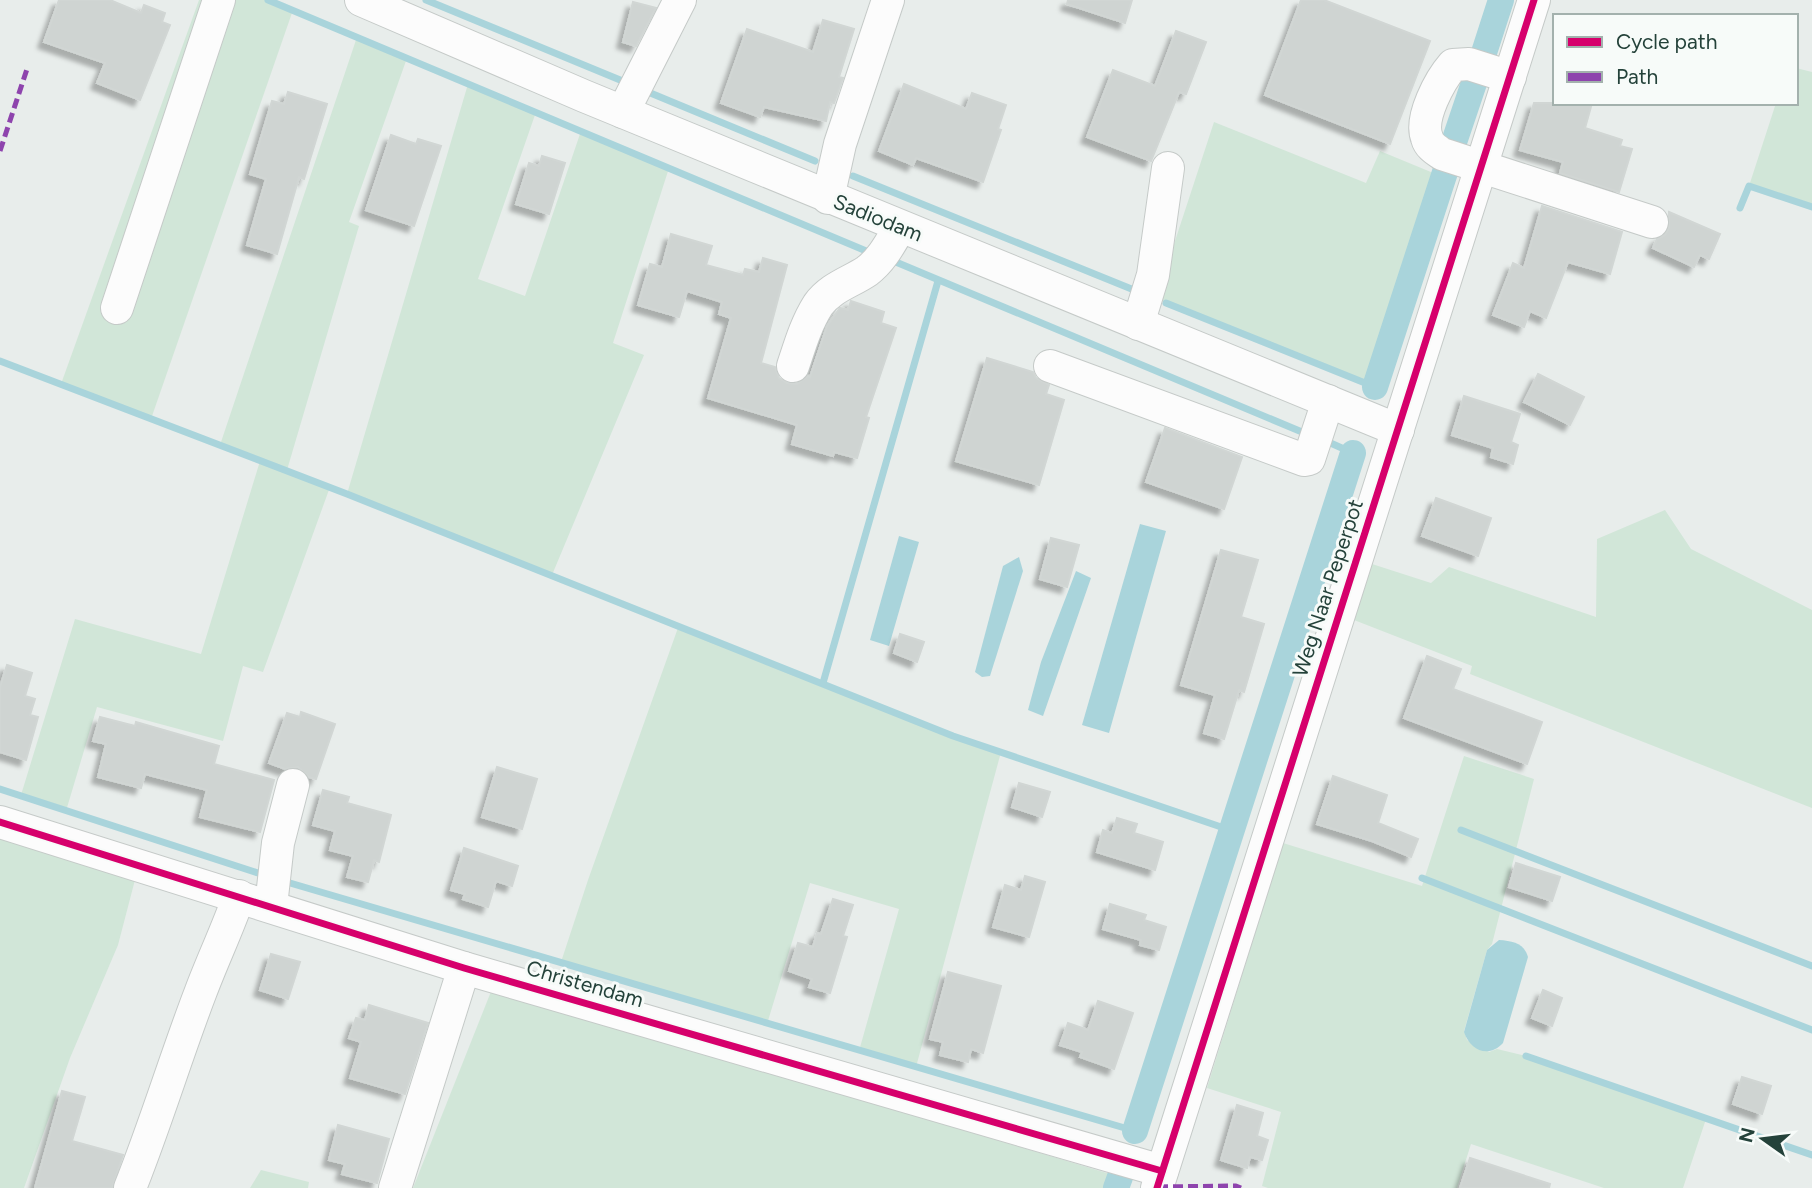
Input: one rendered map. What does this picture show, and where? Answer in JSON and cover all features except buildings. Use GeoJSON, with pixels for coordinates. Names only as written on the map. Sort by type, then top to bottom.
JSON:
{"type":"FeatureCollection","features":[{"type":"Feature","properties":{"kind":"street"},"geometry":{"type":"LineString","coordinates":[[117,308],[219,0]]}},
{"type":"Feature","properties":{"kind":"street"},"geometry":{"type":"LineString","coordinates":[[623,112],[680,0]]}},
{"type":"Feature","properties":{"kind":"street"},"geometry":{"type":"LineString","coordinates":[[828,198],[840,144],[888,0]]}},
{"type":"Feature","properties":{"kind":"street","name":"Sadiodam"},"geometry":{"type":"LineString","coordinates":[[381,4],[623,112],[828,198],[1398,430]]}},
{"type":"Feature","properties":{"kind":"street","name":"Weg Naar Peperpot"},"geometry":{"type":"LineString","coordinates":[[1160,1180],[1510,77],[1540,8]]}},
{"type":"Feature","properties":{"kind":"street"},"geometry":{"type":"LineString","coordinates":[[1510,77],[1469,64],[1452,65],[1443,76],[1432,102],[1425,130],[1433,149],[1442,155],[1652,222]]}},
{"type":"Feature","properties":{"kind":"street"},"geometry":{"type":"LineString","coordinates":[[1138,324],[1153,275],[1167,168]]}},
{"type":"Feature","properties":{"kind":"street"},"geometry":{"type":"LineString","coordinates":[[793,366],[806,327],[820,303],[836,288],[868,270],[884,253],[900,227]]}},
{"type":"Feature","properties":{"kind":"street"},"geometry":{"type":"LineString","coordinates":[[1050,366],[1304,460],[1309,459],[1328,401]]}},
{"type":"Feature","properties":{"kind":"street"},"geometry":{"type":"LineString","coordinates":[[271,906],[278,843],[293,785]]}},
{"type":"Feature","properties":{"kind":"street","name":"Christendam"},"geometry":{"type":"LineString","coordinates":[[0,822],[464,968],[1160,1180]]}},
{"type":"Feature","properties":{"kind":"street"},"geometry":{"type":"LineString","coordinates":[[130,1188],[151,1136],[201,990],[226,934],[239,896]]}},
{"type":"Feature","properties":{"kind":"street"},"geometry":{"type":"LineString","coordinates":[[395,1188],[464,968]]}},
{"type":"Feature","properties":{"kind":"green space"},"geometry":{"type":"Polygon","coordinates":[[[199,0],[268,0],[293,10],[151,419],[61,384],[199,0]]]}},
{"type":"Feature","properties":{"kind":"green space"},"geometry":{"type":"Polygon","coordinates":[[[357,37],[407,58],[349,222],[359,226],[287,470],[330,487],[263,672],[243,666],[223,741],[97,707],[66,811],[21,795],[75,619],[201,654],[260,461],[220,445],[357,37]]]}},
{"type":"Feature","properties":{"kind":"green space"},"geometry":{"type":"Polygon","coordinates":[[[1798,68],[1812,72],[1812,207],[1749,186],[1775,105],[1798,105],[1798,68]]]}},
{"type":"Feature","properties":{"kind":"green space"},"geometry":{"type":"Polygon","coordinates":[[[468,84],[536,112],[478,279],[525,296],[581,131],[669,168],[613,343],[644,355],[552,575],[347,494],[468,84]]]}},
{"type":"Feature","properties":{"kind":"green space"},"geometry":{"type":"Polygon","coordinates":[[[1214,122],[1366,183],[1380,151],[1443,177],[1371,385],[1156,299],[1214,122]]]}},
{"type":"Feature","properties":{"kind":"green space"},"geometry":{"type":"Polygon","coordinates":[[[1665,510],[1691,549],[1812,610],[1812,808],[1470,674],[1472,666],[1354,620],[1372,564],[1431,583],[1449,567],[1596,617],[1597,539],[1665,510]]]}},
{"type":"Feature","properties":{"kind":"green space"},"geometry":{"type":"Polygon","coordinates":[[[679,625],[953,736],[1001,752],[916,1067],[859,1051],[899,909],[810,883],[767,1024],[561,962],[679,625]]]}},
{"type":"Feature","properties":{"kind":"green space"},"geometry":{"type":"Polygon","coordinates":[[[1464,756],[1534,779],[1492,944],[1487,950],[1464,1031],[1467,1040],[1489,1052],[1497,1049],[1526,1056],[1706,1119],[1683,1188],[1604,1188],[1471,1144],[1457,1188],[1268,1188],[1262,1186],[1281,1112],[1207,1088],[1283,843],[1422,886],[1464,756]]]}},
{"type":"Feature","properties":{"kind":"green space"},"geometry":{"type":"Polygon","coordinates":[[[0,833],[136,876],[118,945],[70,1058],[24,1188],[0,1188],[0,833]]]}},
{"type":"Feature","properties":{"kind":"green space"},"geometry":{"type":"Polygon","coordinates":[[[492,989],[1120,1177],[1116,1188],[413,1188],[492,989]]]}},
{"type":"Feature","properties":{"kind":"green space"},"geometry":{"type":"Polygon","coordinates":[[[261,1170],[309,1182],[308,1188],[250,1188],[261,1170]]]}},
{"type":"Feature","properties":{"kind":"water"},"geometry":{"type":"Polygon","coordinates":[[[1140,524],[1166,531],[1109,733],[1082,725],[1140,524]]]}},
{"type":"Feature","properties":{"kind":"water"},"geometry":{"type":"Polygon","coordinates":[[[899,536],[919,542],[889,646],[870,640],[899,536]]]}},
{"type":"Feature","properties":{"kind":"water"},"geometry":{"type":"Polygon","coordinates":[[[1019,557],[1023,571],[990,676],[982,677],[975,672],[1003,566],[1019,557]]]}},
{"type":"Feature","properties":{"kind":"water"},"geometry":{"type":"Polygon","coordinates":[[[1076,571],[1091,578],[1043,716],[1028,710],[1041,662],[1076,571]]]}},
{"type":"Feature","properties":{"kind":"water"},"geometry":{"type":"Polygon","coordinates":[[[1499,940],[1517,944],[1524,949],[1528,957],[1503,1043],[1491,1051],[1486,1051],[1475,1048],[1464,1032],[1487,950],[1499,940]]]}},
{"type":"Feature","properties":{"kind":"waterway"},"geometry":{"type":"LineString","coordinates":[[268,0],[871,253]]}},
{"type":"Feature","properties":{"kind":"waterway"},"geometry":{"type":"LineString","coordinates":[[426,0],[625,82]]}},
{"type":"Feature","properties":{"kind":"waterway"},"geometry":{"type":"LineString","coordinates":[[1481,62],[1501,0]]}},
{"type":"Feature","properties":{"kind":"waterway"},"geometry":{"type":"LineString","coordinates":[[1451,151],[1477,74]]}},
{"type":"Feature","properties":{"kind":"waterway"},"geometry":{"type":"LineString","coordinates":[[648,92],[815,161]]}},
{"type":"Feature","properties":{"kind":"waterway"},"geometry":{"type":"LineString","coordinates":[[1375,387],[1448,163]]}},
{"type":"Feature","properties":{"kind":"waterway"},"geometry":{"type":"LineString","coordinates":[[853,176],[1134,290]]}},
{"type":"Feature","properties":{"kind":"waterway"},"geometry":{"type":"LineString","coordinates":[[1740,208],[1749,186],[1812,207]]}},
{"type":"Feature","properties":{"kind":"waterway"},"geometry":{"type":"LineString","coordinates":[[891,260],[1302,432]]}},
{"type":"Feature","properties":{"kind":"waterway"},"geometry":{"type":"LineString","coordinates":[[823,683],[938,281]]}},
{"type":"Feature","properties":{"kind":"waterway"},"geometry":{"type":"LineString","coordinates":[[1166,303],[1375,387]]}},
{"type":"Feature","properties":{"kind":"waterway"},"geometry":{"type":"LineString","coordinates":[[0,361],[347,494],[953,736],[1230,830]]}},
{"type":"Feature","properties":{"kind":"waterway"},"geometry":{"type":"LineString","coordinates":[[1326,441],[1353,453]]}},
{"type":"Feature","properties":{"kind":"waterway"},"geometry":{"type":"LineString","coordinates":[[1135,1131],[1353,453]]}},
{"type":"Feature","properties":{"kind":"waterway"},"geometry":{"type":"LineString","coordinates":[[0,789],[258,873]]}},
{"type":"Feature","properties":{"kind":"waterway"},"geometry":{"type":"LineString","coordinates":[[1461,830],[1812,966]]}},
{"type":"Feature","properties":{"kind":"waterway"},"geometry":{"type":"LineString","coordinates":[[1422,878],[1812,1030]]}},
{"type":"Feature","properties":{"kind":"waterway"},"geometry":{"type":"LineString","coordinates":[[290,883],[1135,1131]]}},
{"type":"Feature","properties":{"kind":"waterway"},"geometry":{"type":"LineString","coordinates":[[1526,1056],[1812,1155]]}},
{"type":"Feature","properties":{"kind":"waterway"},"geometry":{"type":"LineString","coordinates":[[1116,1188],[1120,1177]]}},
{"type":"Feature","properties":{"kind":"marked path"},"geometry":{"type":"LineString","coordinates":[[0,151],[27,69]]}},
{"type":"Feature","properties":{"kind":"marked path"},"geometry":{"type":"LineString","coordinates":[[1158,1187],[1241,1188]]}},
{"type":"Feature","properties":{"kind":"cycle path"},"geometry":{"type":"LineString","coordinates":[[1157,1188],[1534,0]]}},
{"type":"Feature","properties":{"kind":"cycle path"},"geometry":{"type":"LineString","coordinates":[[0,822],[464,968],[1162,1171]]}}]}
